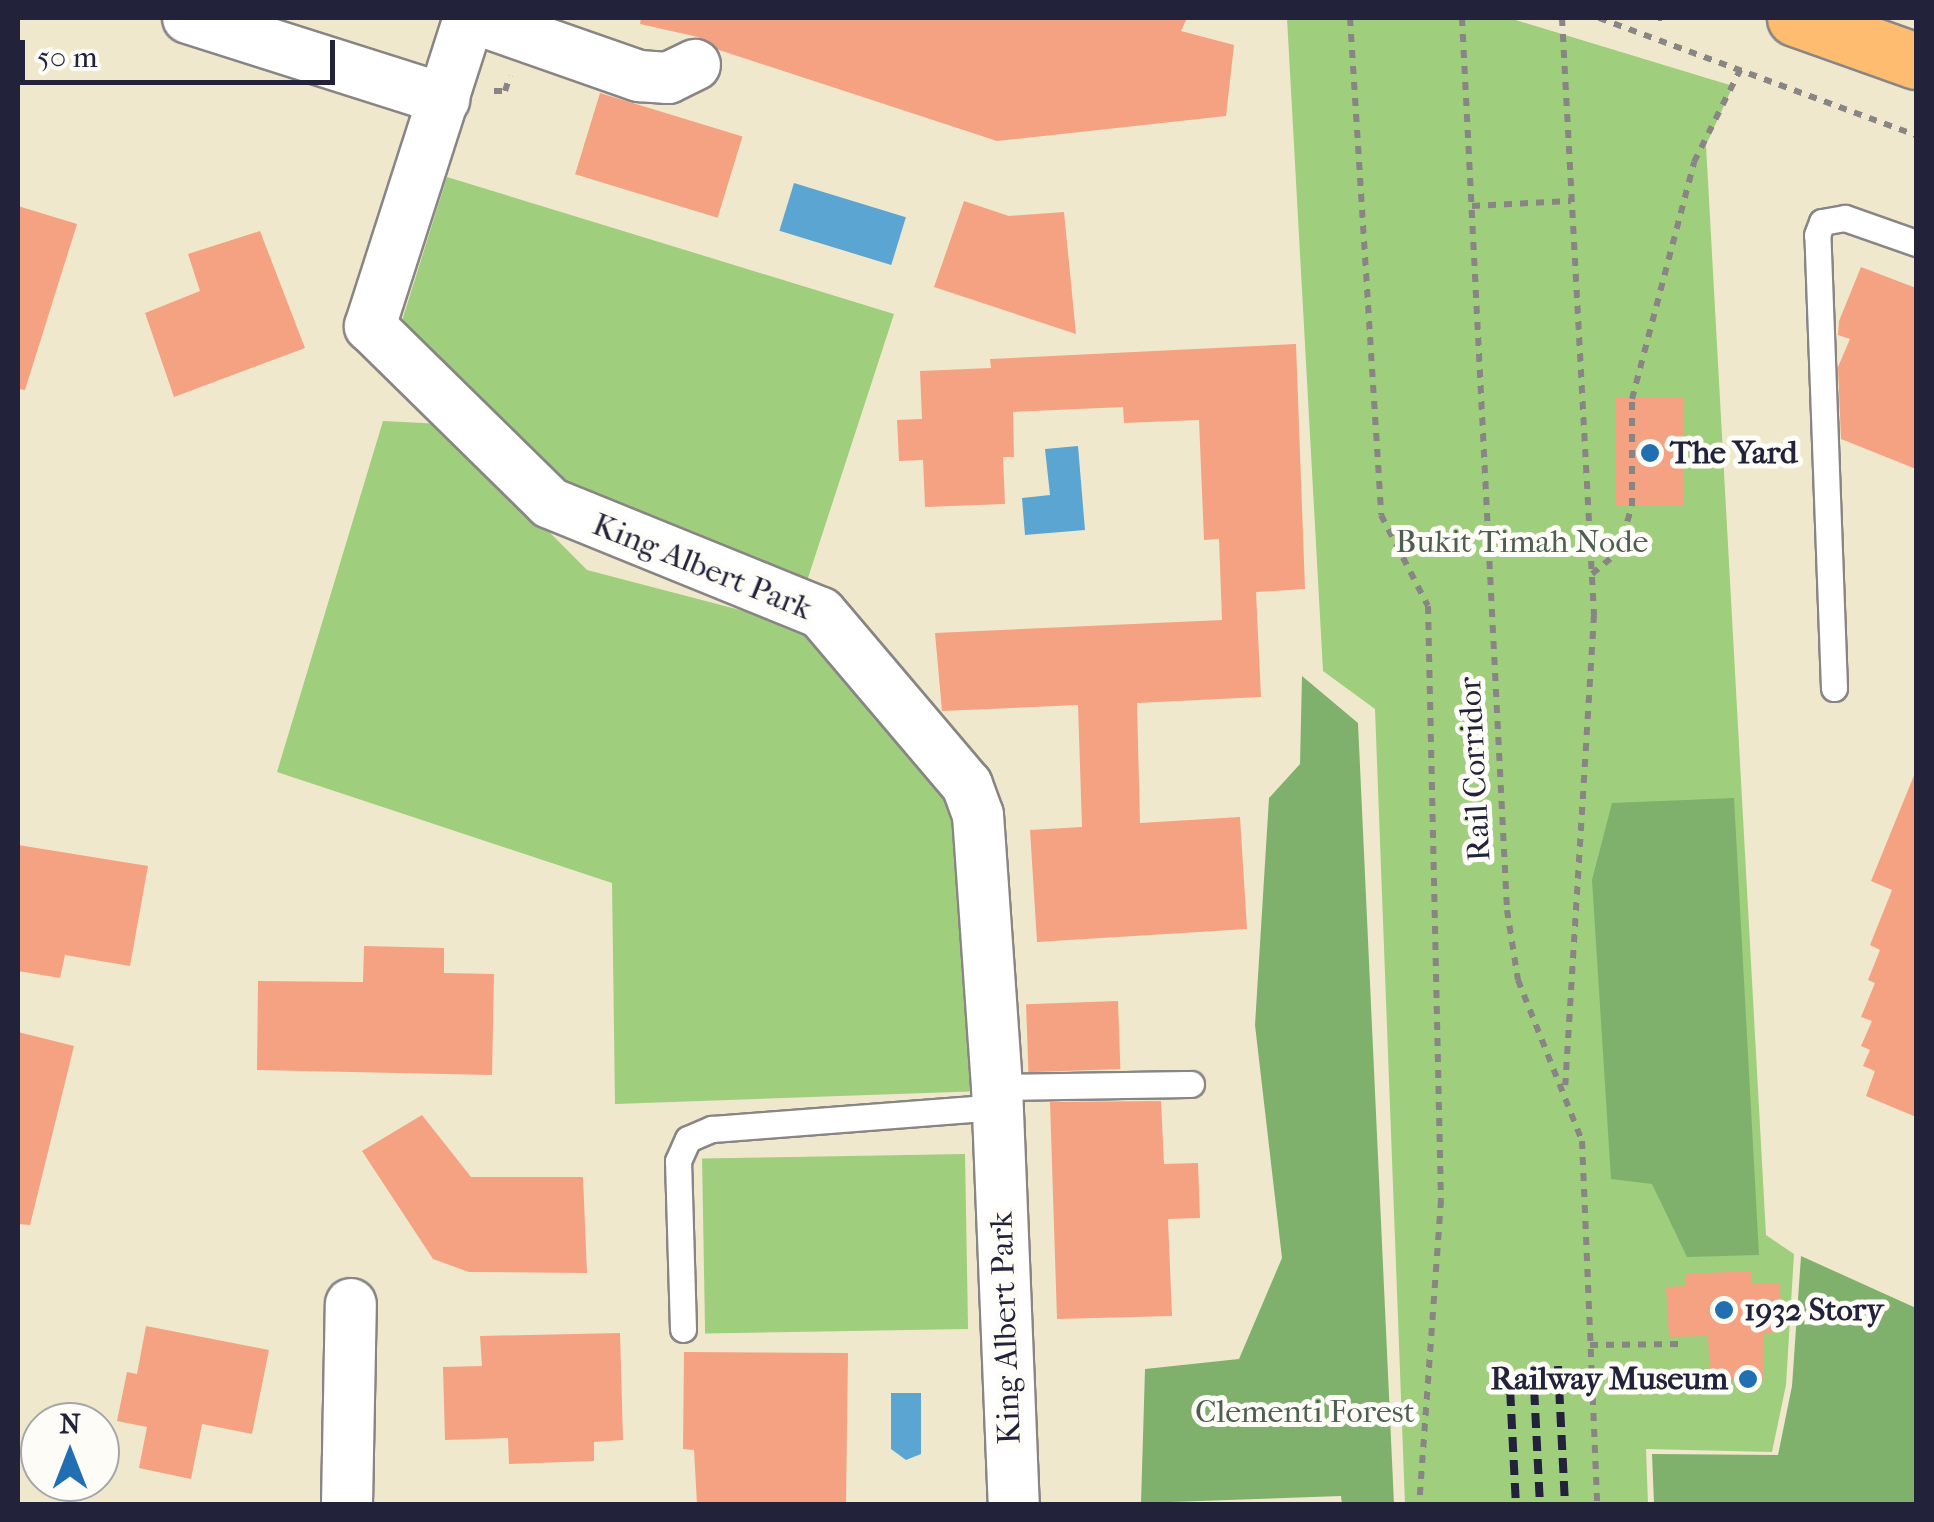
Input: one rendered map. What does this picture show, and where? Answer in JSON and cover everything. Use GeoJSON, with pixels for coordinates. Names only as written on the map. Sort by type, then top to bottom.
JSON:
{"type":"FeatureCollection","features":[{"type":"Feature","properties":{"kind":"highway"},"geometry":{"type":"LineString","coordinates":[[1795,18],[1916,61]]}},
{"type":"Feature","properties":{"kind":"street"},"geometry":{"type":"LineString","coordinates":[[188,18],[444,100]]}},
{"type":"Feature","properties":{"kind":"street"},"geometry":{"type":"LineString","coordinates":[[471,18],[639,76],[668,78],[695,65]]}},
{"type":"Feature","properties":{"kind":"street","name":"King Albert Park"},"geometry":{"type":"LineString","coordinates":[[471,18],[370,326],[550,503],[606,530],[782,592],[846,635],[967,784],[978,815],[997,1097],[1014,1504]]}},
{"type":"Feature","properties":{"kind":"street"},"geometry":{"type":"LineString","coordinates":[[347,1504],[351,1304]]}},
{"type":"Feature","properties":{"kind":"lane"},"geometry":{"type":"LineString","coordinates":[[1834,688],[1818,236],[1822,222],[1845,218],[1916,243]]}},
{"type":"Feature","properties":{"kind":"lane"},"geometry":{"type":"LineString","coordinates":[[683,1329],[678,1162],[688,1139],[712,1129],[997,1097],[1191,1084]]}},
{"type":"Feature","properties":{"kind":"path"},"geometry":{"type":"LineString","coordinates":[[1350,18],[1381,514],[1428,606],[1441,1200],[1419,1504]]}},
{"type":"Feature","properties":{"kind":"path","name":"Rail Corridor"},"geometry":{"type":"LineString","coordinates":[[1462,18],[1507,910],[1518,980],[1565,1089],[1582,1140],[1598,1504]]}},
{"type":"Feature","properties":{"kind":"path"},"geometry":{"type":"LineString","coordinates":[[1562,18],[1592,574],[1565,1089]]}},
{"type":"Feature","properties":{"kind":"path"},"geometry":{"type":"LineString","coordinates":[[1599,18],[1916,135]]}},
{"type":"Feature","properties":{"kind":"path"},"geometry":{"type":"LineString","coordinates":[[1592,574],[1618,552],[1632,506],[1632,399],[1694,162],[1740,70]]}},
{"type":"Feature","properties":{"kind":"path"},"geometry":{"type":"LineString","coordinates":[[1472,206],[1571,202]]}},
{"type":"Feature","properties":{"kind":"path"},"geometry":{"type":"LineString","coordinates":[[1590,1345],[1682,1344]]}},
{"type":"Feature","properties":{"kind":"green space","name":"Bukit Timah Node"},"geometry":{"type":"Polygon","coordinates":[[[1287,18],[1509,18],[1733,86],[1706,145],[1766,1235],[1794,1254],[1786,1385],[1772,1452],[1646,1449],[1648,1504],[1405,1504],[1375,709],[1323,671],[1287,18]]]}},
{"type":"Feature","properties":{"kind":"green space"},"geometry":{"type":"Polygon","coordinates":[[[447,177],[894,314],[807,581],[561,491],[400,327],[447,177]]]}},
{"type":"Feature","properties":{"kind":"green space"},"geometry":{"type":"Polygon","coordinates":[[[383,421],[442,424],[587,570],[809,628],[960,815],[983,1091],[615,1104],[612,883],[277,772],[383,421]]]}},
{"type":"Feature","properties":{"kind":"green space","name":"Clementi Forest"},"geometry":{"type":"Polygon","coordinates":[[[1302,676],[1358,723],[1394,1504],[1342,1504],[1341,1496],[1141,1503],[1145,1369],[1239,1359],[1282,1258],[1255,1025],[1269,798],[1300,764],[1302,676]]]}},
{"type":"Feature","properties":{"kind":"green space"},"geometry":{"type":"Polygon","coordinates":[[[1734,798],[1759,1255],[1687,1257],[1652,1184],[1611,1179],[1592,880],[1612,803],[1734,798]]]}},
{"type":"Feature","properties":{"kind":"green space"},"geometry":{"type":"Polygon","coordinates":[[[965,1154],[968,1329],[705,1334],[702,1159],[965,1154]]]}},
{"type":"Feature","properties":{"kind":"green space"},"geometry":{"type":"Polygon","coordinates":[[[1801,1256],[1916,1308],[1916,1504],[1654,1504],[1652,1454],[1778,1455],[1792,1386],[1801,1256]]]}},
{"type":"Feature","properties":{"kind":"water"},"geometry":{"type":"Polygon","coordinates":[[[794,183],[906,217],[891,265],[779,231],[794,183]]]}},
{"type":"Feature","properties":{"kind":"water"},"geometry":{"type":"Polygon","coordinates":[[[1078,446],[1085,530],[1025,535],[1022,498],[1050,495],[1045,449],[1078,446]]]}},
{"type":"Feature","properties":{"kind":"water"},"geometry":{"type":"Polygon","coordinates":[[[891,1393],[921,1393],[921,1454],[906,1460],[891,1449],[891,1393]]]}},
{"type":"Feature","properties":{"kind":"building"},"geometry":{"type":"Polygon","coordinates":[[[641,18],[1187,18],[1181,31],[1234,45],[1226,116],[997,141],[719,50],[698,37],[640,24],[641,18]]]}},
{"type":"Feature","properties":{"kind":"building"},"geometry":{"type":"Polygon","coordinates":[[[600,93],[742,137],[718,218],[575,174],[600,93]]]}},
{"type":"Feature","properties":{"kind":"building"},"geometry":{"type":"Polygon","coordinates":[[[964,201],[1009,216],[1064,212],[1076,334],[934,287],[964,201]]]}},
{"type":"Feature","properties":{"kind":"building"},"geometry":{"type":"Polygon","coordinates":[[[18,206],[77,224],[25,390],[18,389],[18,206]]]}},
{"type":"Feature","properties":{"kind":"building"},"geometry":{"type":"Polygon","coordinates":[[[260,231],[305,348],[174,397],[145,313],[200,291],[188,254],[260,231]]]}},
{"type":"Feature","properties":{"kind":"building"},"geometry":{"type":"Polygon","coordinates":[[[1861,267],[1916,288],[1916,469],[1841,439],[1838,367],[1850,339],[1838,335],[1839,321],[1861,267]]]}},
{"type":"Feature","properties":{"kind":"building"},"geometry":{"type":"Polygon","coordinates":[[[1296,344],[1305,589],[1256,592],[1261,697],[1137,703],[1140,823],[1240,817],[1247,929],[1037,942],[1030,830],[1082,827],[1078,705],[942,711],[935,633],[1222,620],[1219,539],[1204,540],[1199,420],[1124,423],[1123,407],[1013,412],[1014,457],[1003,457],[1005,504],[925,507],[923,460],[899,461],[897,420],[922,419],[920,371],[991,368],[990,359],[1296,344]]]}},
{"type":"Feature","properties":{"kind":"building","name":"The Yard"},"geometry":{"type":"Polygon","coordinates":[[[1616,398],[1683,398],[1683,506],[1616,506],[1616,398]]]}},
{"type":"Feature","properties":{"kind":"building"},"geometry":{"type":"Polygon","coordinates":[[[1915,773],[1916,1117],[1866,1096],[1875,1071],[1863,1066],[1870,1050],[1861,1046],[1872,1021],[1861,1017],[1875,983],[1868,980],[1880,950],[1870,945],[1892,890],[1871,881],[1915,773]]]}},
{"type":"Feature","properties":{"kind":"building"},"geometry":{"type":"Polygon","coordinates":[[[18,845],[148,866],[130,966],[65,955],[60,978],[18,971],[18,845]]]}},
{"type":"Feature","properties":{"kind":"building"},"geometry":{"type":"Polygon","coordinates":[[[364,946],[444,948],[444,973],[494,974],[492,1075],[257,1070],[258,981],[363,982],[364,946]]]}},
{"type":"Feature","properties":{"kind":"building"},"geometry":{"type":"Polygon","coordinates":[[[1118,1001],[1120,1069],[1028,1072],[1026,1004],[1118,1001]]]}},
{"type":"Feature","properties":{"kind":"building"},"geometry":{"type":"Polygon","coordinates":[[[18,1032],[74,1046],[30,1225],[18,1224],[18,1032]]]}},
{"type":"Feature","properties":{"kind":"building"},"geometry":{"type":"Polygon","coordinates":[[[1161,1101],[1164,1164],[1198,1163],[1200,1218],[1168,1219],[1172,1316],[1057,1319],[1050,1102],[1161,1101]]]}},
{"type":"Feature","properties":{"kind":"building"},"geometry":{"type":"Polygon","coordinates":[[[422,1115],[471,1177],[583,1177],[587,1273],[469,1272],[433,1259],[362,1151],[422,1115]]]}},
{"type":"Feature","properties":{"kind":"building","name":"1932 Story"},"geometry":{"type":"Polygon","coordinates":[[[1752,1271],[1752,1284],[1780,1284],[1782,1332],[1763,1333],[1764,1379],[1710,1381],[1708,1336],[1669,1337],[1666,1287],[1685,1286],[1685,1274],[1752,1271]]]}},
{"type":"Feature","properties":{"kind":"building"},"geometry":{"type":"Polygon","coordinates":[[[146,1326],[269,1350],[252,1434],[202,1424],[191,1479],[139,1468],[147,1427],[120,1422],[127,1372],[137,1374],[146,1326]]]}},
{"type":"Feature","properties":{"kind":"building"},"geometry":{"type":"Polygon","coordinates":[[[620,1333],[623,1440],[594,1442],[594,1461],[509,1464],[508,1438],[445,1440],[443,1367],[482,1366],[480,1336],[620,1333]]]}},
{"type":"Feature","properties":{"kind":"building"},"geometry":{"type":"Polygon","coordinates":[[[684,1352],[848,1353],[846,1504],[697,1504],[694,1450],[683,1449],[684,1352]]]}},
{"type":"Feature","properties":{"kind":"railway"},"geometry":{"type":"LineString","coordinates":[[1558,1366],[1565,1504]]}},
{"type":"Feature","properties":{"kind":"railway"},"geometry":{"type":"LineString","coordinates":[[1533,1367],[1540,1504]]}},
{"type":"Feature","properties":{"kind":"railway"},"geometry":{"type":"LineString","coordinates":[[1509,1368],[1516,1504]]}},
{"type":"Feature","properties":{"kind":"place","name":"The Yard"},"geometry":{"type":"Point","coordinates":[1650,453]}},
{"type":"Feature","properties":{"kind":"place","name":"1932 Story"},"geometry":{"type":"Point","coordinates":[1724,1310]}},
{"type":"Feature","properties":{"kind":"place","name":"Railway Museum"},"geometry":{"type":"Point","coordinates":[1748,1379]}}]}
